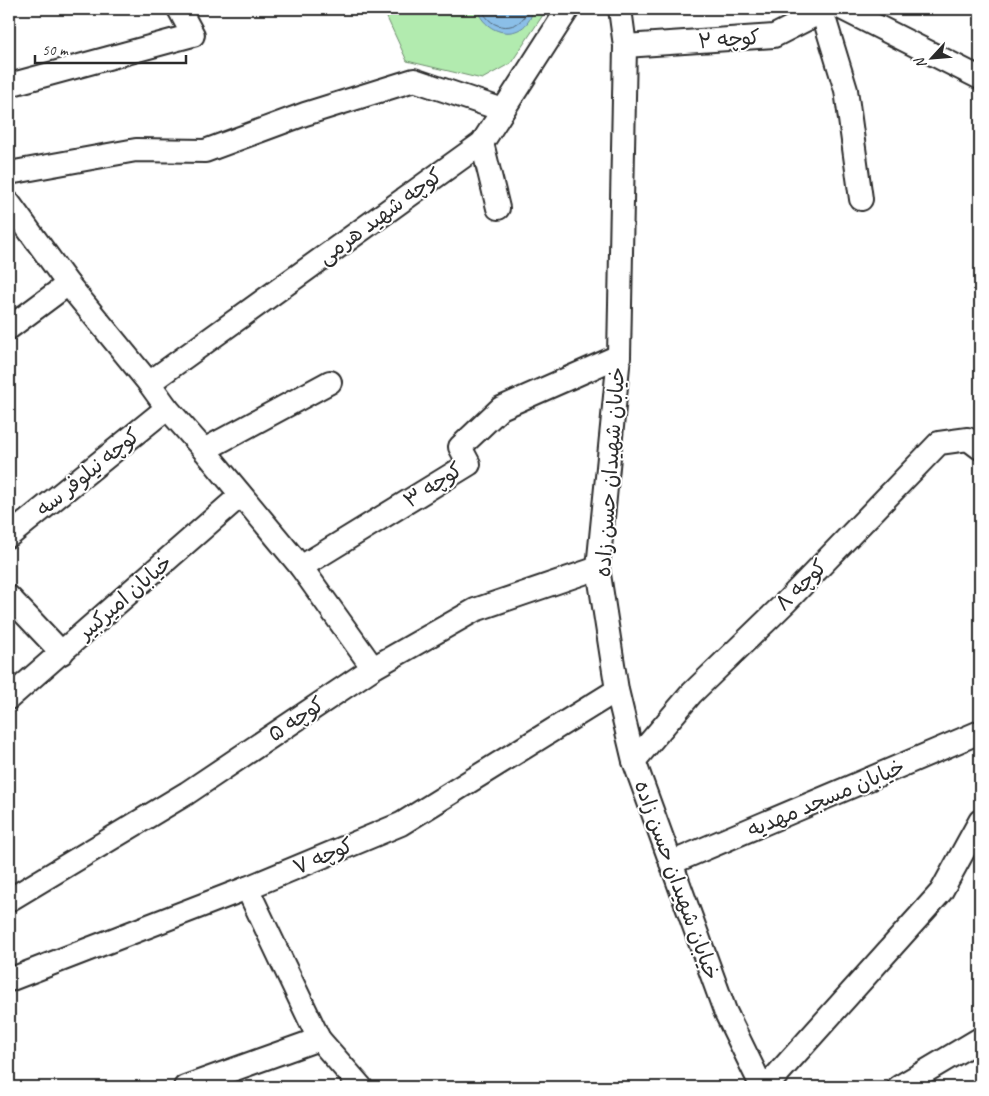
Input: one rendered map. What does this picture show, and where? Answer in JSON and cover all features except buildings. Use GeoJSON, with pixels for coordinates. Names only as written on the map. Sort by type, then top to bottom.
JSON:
{"type":"FeatureCollection","features":[{"type":"Feature","properties":{"kind":"street"},"geometry":{"type":"LineString","coordinates":[[9,85],[193,35],[179,9]]}},
{"type":"Feature","properties":{"kind":"street","name":"کوچه شهید هرمی"},"geometry":{"type":"LineString","coordinates":[[149,383],[482,143],[568,9]]}},
{"type":"Feature","properties":{"kind":"street","name":"خیابان شهیدان حسن زاده"},"geometry":{"type":"LineString","coordinates":[[620,9],[625,46],[619,356],[598,568],[617,690],[634,761],[725,1011],[762,1087]]}},
{"type":"Feature","properties":{"kind":"street"},"geometry":{"type":"LineString","coordinates":[[831,10],[980,78]]}},
{"type":"Feature","properties":{"kind":"street"},"geometry":{"type":"LineString","coordinates":[[831,10],[846,90],[861,199]]}},
{"type":"Feature","properties":{"kind":"street","name":"کوچه ۲"},"geometry":{"type":"LineString","coordinates":[[625,46],[774,36],[831,10]]}},
{"type":"Feature","properties":{"kind":"street"},"geometry":{"type":"LineString","coordinates":[[9,173],[136,150],[205,151],[305,114],[414,80],[503,110]]}},
{"type":"Feature","properties":{"kind":"street"},"geometry":{"type":"LineString","coordinates":[[482,143],[498,208]]}},
{"type":"Feature","properties":{"kind":"street"},"geometry":{"type":"LineString","coordinates":[[9,203],[68,284],[149,383],[167,408],[301,567],[372,668]]}},
{"type":"Feature","properties":{"kind":"street"},"geometry":{"type":"LineString","coordinates":[[9,328],[68,284]]}},
{"type":"Feature","properties":{"kind":"street","name":"کوچه ۳"},"geometry":{"type":"LineString","coordinates":[[301,567],[469,464],[460,447],[502,408],[619,356]]}},
{"type":"Feature","properties":{"kind":"street"},"geometry":{"type":"LineString","coordinates":[[204,450],[330,382]]}},
{"type":"Feature","properties":{"kind":"street","name":"کوچه نیلوفر سه"},"geometry":{"type":"LineString","coordinates":[[9,536],[167,408]]}},
{"type":"Feature","properties":{"kind":"street","name":"کوچه ۸"},"geometry":{"type":"LineString","coordinates":[[634,761],[691,694],[784,603],[939,443],[968,439],[980,448]]}},
{"type":"Feature","properties":{"kind":"street","name":"خیابان امیرکبیر"},"geometry":{"type":"LineString","coordinates":[[9,698],[241,495]]}},
{"type":"Feature","properties":{"kind":"street","name":"کوچه ۵"},"geometry":{"type":"LineString","coordinates":[[9,900],[187,793],[372,668],[476,610],[598,568]]}},
{"type":"Feature","properties":{"kind":"street"},"geometry":{"type":"LineString","coordinates":[[9,597],[62,653]]}},
{"type":"Feature","properties":{"kind":"street","name":"کوچه ۷"},"geometry":{"type":"LineString","coordinates":[[9,980],[247,888],[401,824],[617,690]]}},
{"type":"Feature","properties":{"kind":"street","name":"خیابان مسجد مهدیه"},"geometry":{"type":"LineString","coordinates":[[671,864],[980,732]]}},
{"type":"Feature","properties":{"kind":"street"},"geometry":{"type":"LineString","coordinates":[[766,1087],[940,892],[980,821]]}},
{"type":"Feature","properties":{"kind":"street"},"geometry":{"type":"LineString","coordinates":[[247,888],[319,1039],[361,1087]]}},
{"type":"Feature","properties":{"kind":"street"},"geometry":{"type":"LineString","coordinates":[[185,1087],[319,1039]]}},
{"type":"Feature","properties":{"kind":"street"},"geometry":{"type":"LineString","coordinates":[[899,1087],[980,1039]]}},
{"type":"Feature","properties":{"kind":"green space"},"geometry":{"type":"Polygon","coordinates":[[[383,9],[547,9],[511,63],[482,79],[407,61],[383,9]]]}},
{"type":"Feature","properties":{"kind":"water"},"geometry":{"type":"Polygon","coordinates":[[[477,9],[533,9],[530,19],[524,27],[516,31],[507,32],[498,31],[489,26],[482,19],[477,9]]]}}]}
